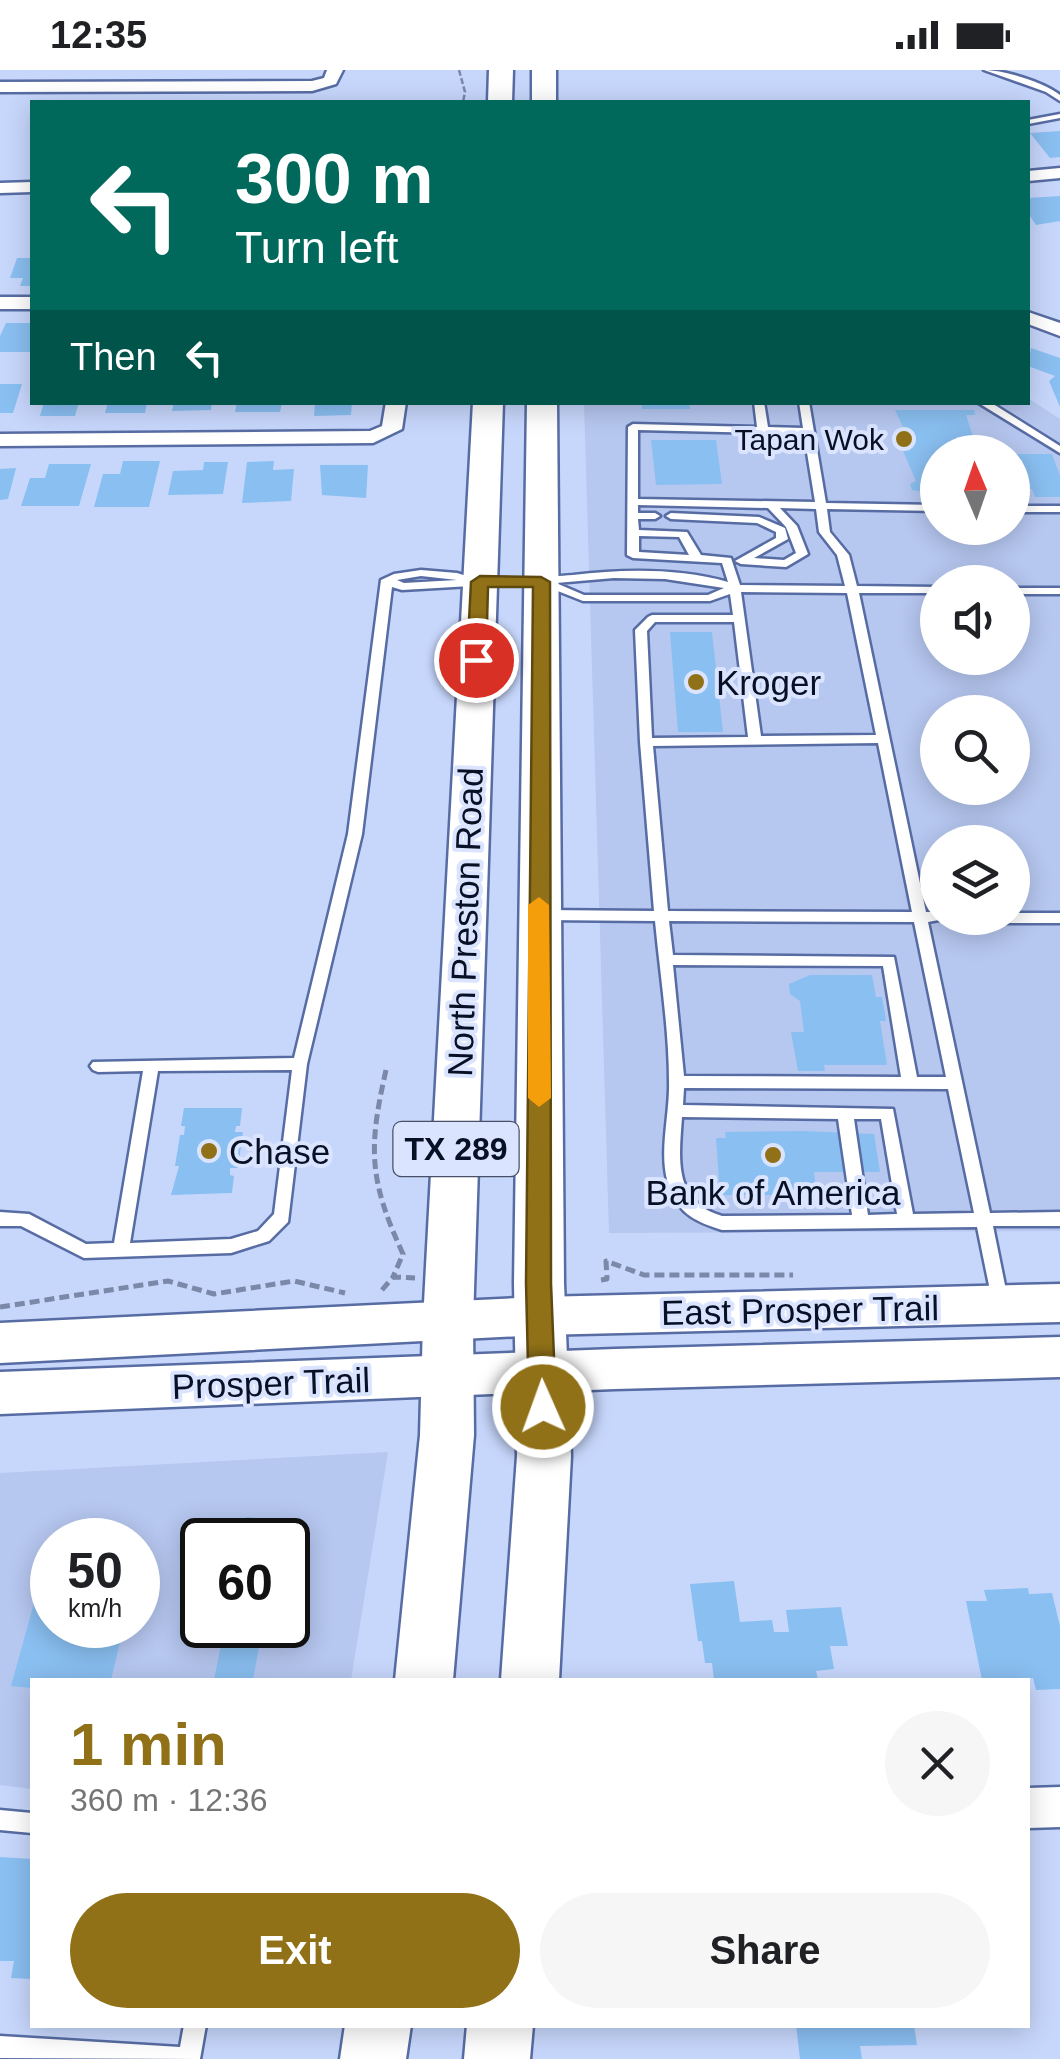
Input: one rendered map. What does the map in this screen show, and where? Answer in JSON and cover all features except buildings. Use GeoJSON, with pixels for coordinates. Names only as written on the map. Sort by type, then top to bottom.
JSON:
{"type":"FeatureCollection","features":[{"type":"Feature","properties":{"kind":"main road"},"geometry":{"type":"LineString","coordinates":[[500,100],[502,70]]}},
{"type":"Feature","properties":{"kind":"main road"},"geometry":{"type":"LineString","coordinates":[[544,70],[544,100]]}},
{"type":"Feature","properties":{"kind":"main road","name":"North Preston Road"},"geometry":{"type":"LineString","coordinates":[[424,1678],[447,1435],[448,1322],[488,405]]}},
{"type":"Feature","properties":{"kind":"main road","name":"North Preston Road"},"geometry":{"type":"LineString","coordinates":[[530,1678],[544,1456],[538,915],[542,405]]}},
{"type":"Feature","properties":{"kind":"main road"},"geometry":{"type":"LineString","coordinates":[[480,582],[541,582]]}},
{"type":"Feature","properties":{"kind":"main road","name":"East Prosper Trail"},"geometry":{"type":"LineString","coordinates":[[540,1316],[1060,1303]]}},
{"type":"Feature","properties":{"kind":"main road","name":"Prosper Trail"},"geometry":{"type":"LineString","coordinates":[[0,1344],[540,1316]]}},
{"type":"Feature","properties":{"kind":"main road","name":"East Prosper Trail"},"geometry":{"type":"LineString","coordinates":[[542,1371],[1060,1357]]}},
{"type":"Feature","properties":{"kind":"main road","name":"Prosper Trail"},"geometry":{"type":"LineString","coordinates":[[0,1393],[542,1371]]}},
{"type":"Feature","properties":{"kind":"main road"},"geometry":{"type":"LineString","coordinates":[[373,2059],[378,2028]]}},
{"type":"Feature","properties":{"kind":"main road"},"geometry":{"type":"LineString","coordinates":[[497,2059],[500,2028]]}},
{"type":"Feature","properties":{"kind":"street"},"geometry":{"type":"LineString","coordinates":[[0,87],[108,78],[331,77]]}},
{"type":"Feature","properties":{"kind":"street"},"geometry":{"type":"LineString","coordinates":[[1030,176],[1060,174]]}},
{"type":"Feature","properties":{"kind":"street"},"geometry":{"type":"LineString","coordinates":[[0,188],[30,187]]}},
{"type":"Feature","properties":{"kind":"street"},"geometry":{"type":"LineString","coordinates":[[0,303],[30,303]]}},
{"type":"Feature","properties":{"kind":"street"},"geometry":{"type":"LineString","coordinates":[[1030,319],[1060,330]]}},
{"type":"Feature","properties":{"kind":"street"},"geometry":{"type":"LineString","coordinates":[[0,440],[358,438],[384,434],[392,428],[396,405]]}},
{"type":"Feature","properties":{"kind":"street"},"geometry":{"type":"LineString","coordinates":[[1030,1808],[1060,1806]]}},
{"type":"Feature","properties":{"kind":"lane"},"geometry":{"type":"LineString","coordinates":[[988,70],[1049,90],[1060,100]]}},
{"type":"Feature","properties":{"kind":"lane"},"geometry":{"type":"LineString","coordinates":[[1030,122],[1060,116]]}},
{"type":"Feature","properties":{"kind":"lane"},"geometry":{"type":"LineString","coordinates":[[759,405],[763,430]]}},
{"type":"Feature","properties":{"kind":"lane"},"geometry":{"type":"LineString","coordinates":[[538,915],[920,917],[852,590],[843,555],[824,532],[804,405]]}},
{"type":"Feature","properties":{"kind":"lane"},"geometry":{"type":"LineString","coordinates":[[987,405],[1060,450]]}},
{"type":"Feature","properties":{"kind":"lane"},"geometry":{"type":"LineString","coordinates":[[771,504],[792,526],[802,554],[786,564],[633,555],[633,427],[808,430]]}},
{"type":"Feature","properties":{"kind":"lane"},"geometry":{"type":"LineString","coordinates":[[633,502],[920,508]]}},
{"type":"Feature","properties":{"kind":"lane"},"geometry":{"type":"LineString","coordinates":[[1030,508],[1060,509]]}},
{"type":"Feature","properties":{"kind":"lane"},"geometry":{"type":"LineString","coordinates":[[633,516],[655,516]]}},
{"type":"Feature","properties":{"kind":"lane"},"geometry":{"type":"LineString","coordinates":[[671,516],[759,520],[781,530],[782,540],[776,546],[734,561]]}},
{"type":"Feature","properties":{"kind":"lane"},"geometry":{"type":"LineString","coordinates":[[633,533],[683,534],[697,559]]}},
{"type":"Feature","properties":{"kind":"lane"},"geometry":{"type":"LineString","coordinates":[[734,561],[755,740]]}},
{"type":"Feature","properties":{"kind":"lane"},"geometry":{"type":"LineString","coordinates":[[541,582],[577,576],[706,578],[735,588],[920,590]]}},
{"type":"Feature","properties":{"kind":"lane"},"geometry":{"type":"LineString","coordinates":[[0,1220],[23,1219],[84,1251],[231,1246],[263,1236],[274,1226],[287,1203],[300,1064],[355,834],[387,580],[416,587],[480,582]]}},
{"type":"Feature","properties":{"kind":"lane"},"geometry":{"type":"LineString","coordinates":[[541,582],[579,598],[710,598],[735,588]]}},
{"type":"Feature","properties":{"kind":"lane"},"geometry":{"type":"LineString","coordinates":[[1030,591],[1060,591]]}},
{"type":"Feature","properties":{"kind":"lane"},"geometry":{"type":"LineString","coordinates":[[739,618],[664,618],[643,624],[646,742],[676,1082],[672,1126],[674,1187],[685,1206],[697,1216],[722,1223],[1060,1219]]}},
{"type":"Feature","properties":{"kind":"lane"},"geometry":{"type":"LineString","coordinates":[[646,742],[882,739]]}},
{"type":"Feature","properties":{"kind":"lane"},"geometry":{"type":"LineString","coordinates":[[1030,918],[1060,918]]}},
{"type":"Feature","properties":{"kind":"lane"},"geometry":{"type":"LineString","coordinates":[[924,935],[1002,1305]]}},
{"type":"Feature","properties":{"kind":"lane"},"geometry":{"type":"LineString","coordinates":[[668,960],[889,961],[910,1083]]}},
{"type":"Feature","properties":{"kind":"lane"},"geometry":{"type":"LineString","coordinates":[[98,1066],[300,1064]]}},
{"type":"Feature","properties":{"kind":"lane"},"geometry":{"type":"LineString","coordinates":[[121,1250],[152,1065]]}},
{"type":"Feature","properties":{"kind":"lane"},"geometry":{"type":"LineString","coordinates":[[676,1082],[954,1083]]}},
{"type":"Feature","properties":{"kind":"lane"},"geometry":{"type":"LineString","coordinates":[[676,1111],[888,1113],[906,1218]]}},
{"type":"Feature","properties":{"kind":"lane"},"geometry":{"type":"LineString","coordinates":[[845,1112],[861,1220]]}},
{"type":"Feature","properties":{"kind":"lane"},"geometry":{"type":"LineString","coordinates":[[0,1820],[30,1823]]}},
{"type":"Feature","properties":{"kind":"lane"},"geometry":{"type":"LineString","coordinates":[[0,2047],[189,2059],[194,2028]]}},
{"type":"Feature","properties":{"kind":"path"},"geometry":{"type":"LineString","coordinates":[[459,70],[466,92],[464,100]]}},
{"type":"Feature","properties":{"kind":"path"},"geometry":{"type":"LineString","coordinates":[[386,1070],[370,1157],[376,1189],[403,1254],[393,1277]]}},
{"type":"Feature","properties":{"kind":"shaded area"},"geometry":{"type":"Polygon","coordinates":[[[1030,399],[1060,419],[1060,1231],[609,1233],[584,405],[1030,405],[1030,399]]]}},
{"type":"Feature","properties":{"kind":"shaded area"},"geometry":{"type":"Polygon","coordinates":[[[388,1452],[351,1678],[30,1678],[30,1789],[0,1785],[0,1473],[388,1452]]]}},
{"type":"Feature","properties":{"kind":"slow traffic"},"geometry":{"type":"LineString","coordinates":[[539,905],[539,1098]]}},
{"type":"Feature","properties":{"kind":"place","name":"Tapan Wok"},"geometry":{"type":"Point","coordinates":[904,439]}},
{"type":"Feature","properties":{"kind":"place","name":"Kroger"},"geometry":{"type":"Point","coordinates":[696,682]}},
{"type":"Feature","properties":{"kind":"place","name":"Chase"},"geometry":{"type":"Point","coordinates":[209,1151]}},
{"type":"Feature","properties":{"kind":"place","name":"Bank of America"},"geometry":{"type":"Point","coordinates":[773,1155]}},
{"type":"Feature","properties":{"kind":"route"},"geometry":{"type":"LineString","coordinates":[[476,660],[480,582],[541,582],[538,915],[543,1407]]}}]}
